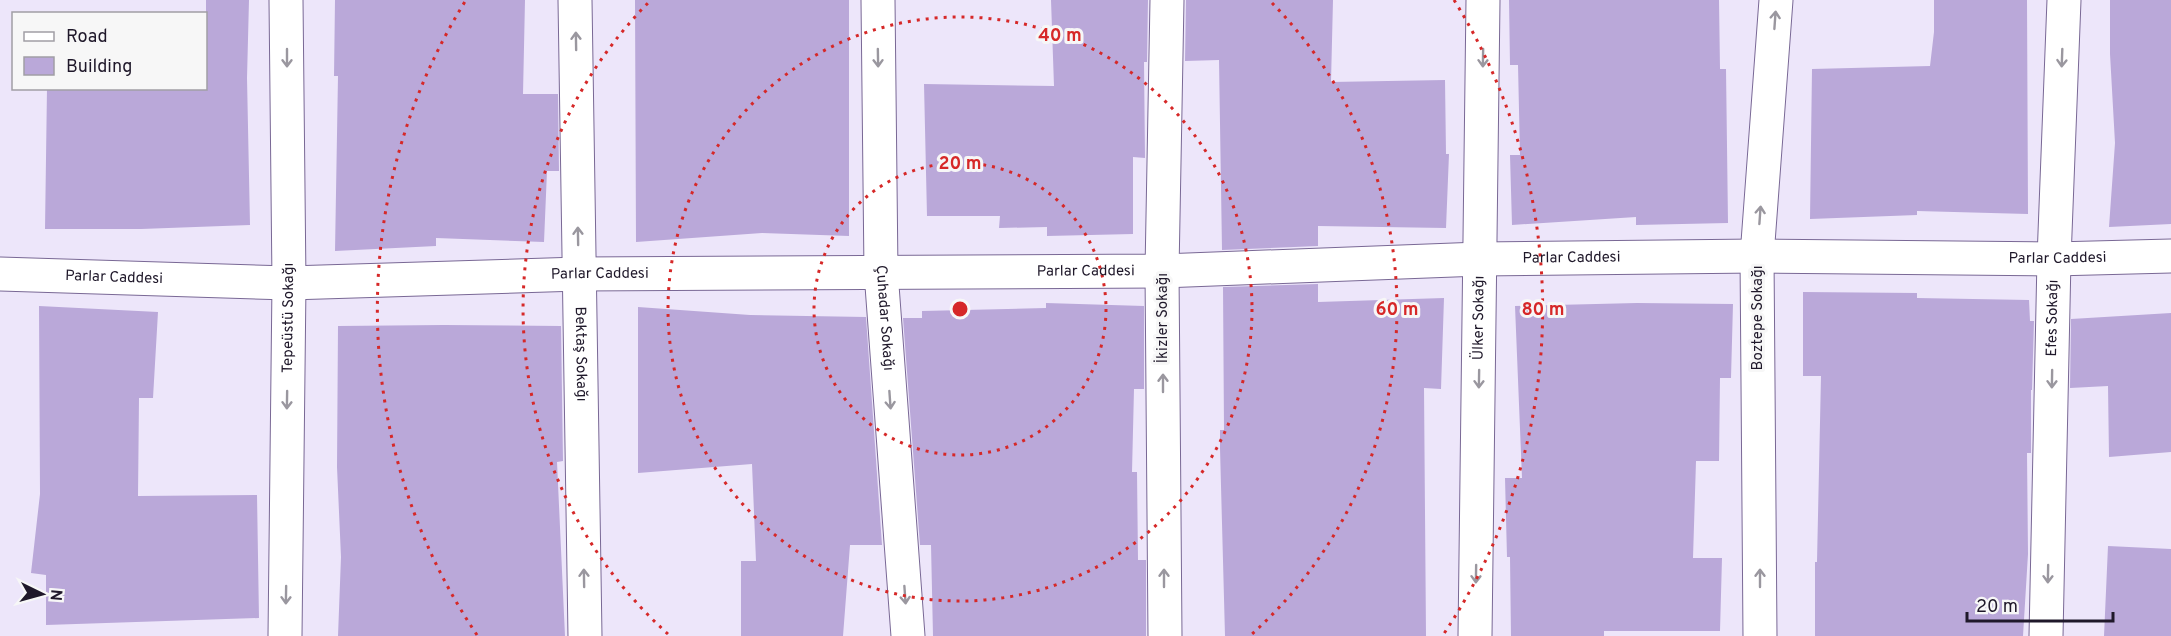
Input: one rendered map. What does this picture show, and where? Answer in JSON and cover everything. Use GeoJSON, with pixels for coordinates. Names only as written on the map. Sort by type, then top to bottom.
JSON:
{"type":"FeatureCollection","features":[{"type":"Feature","properties":{"kind":"street","name":"Tepeüstü Sokağı"},"geometry":{"type":"LineString","coordinates":[[285,636],[289,283],[286,0]]}},
{"type":"Feature","properties":{"kind":"street","name":"Bektaş Sokağı"},"geometry":{"type":"LineString","coordinates":[[576,0],[585,636]]}},
{"type":"Feature","properties":{"kind":"street","name":"Çuhadar Sokağı"},"geometry":{"type":"LineString","coordinates":[[878,0],[881,272],[908,636]]}},
{"type":"Feature","properties":{"kind":"street","name":"İkizler Sokağı"},"geometry":{"type":"LineString","coordinates":[[1165,636],[1162,271],[1167,0]]}},
{"type":"Feature","properties":{"kind":"street","name":"Ülker Sokağı"},"geometry":{"type":"LineString","coordinates":[[1475,636],[1483,0]]}},
{"type":"Feature","properties":{"kind":"street","name":"Boztepe Sokağı"},"geometry":{"type":"LineString","coordinates":[[1760,636],[1757,256],[1776,0]]}},
{"type":"Feature","properties":{"kind":"street","name":"Efes Sokağı"},"geometry":{"type":"LineString","coordinates":[[2046,636],[2054,259],[2064,0]]}},
{"type":"Feature","properties":{"kind":"street","name":"Parlar Caddesi"},"geometry":{"type":"LineString","coordinates":[[0,274],[289,283],[579,274],[1162,271],[1480,259],[1757,256],[2054,259],[2171,256]]}},
{"type":"Feature","properties":{"kind":"building"},"geometry":{"type":"Polygon","coordinates":[[[206,0],[249,0],[247,78],[250,225],[141,229],[45,229],[47,90],[207,90],[206,0]]]}},
{"type":"Feature","properties":{"kind":"building"},"geometry":{"type":"Polygon","coordinates":[[[335,0],[525,0],[523,94],[558,94],[559,171],[547,171],[544,242],[436,238],[436,246],[335,251],[338,76],[334,76],[335,0]]]}},
{"type":"Feature","properties":{"kind":"building"},"geometry":{"type":"Polygon","coordinates":[[[635,0],[849,0],[849,236],[762,233],[636,242],[635,0]]]}},
{"type":"Feature","properties":{"kind":"building"},"geometry":{"type":"Polygon","coordinates":[[[1051,0],[1148,0],[1147,62],[1144,62],[1145,158],[1133,157],[1133,234],[1047,236],[1047,227],[999,228],[1000,216],[927,216],[924,84],[1054,86],[1051,0]]]}},
{"type":"Feature","properties":{"kind":"building"},"geometry":{"type":"Polygon","coordinates":[[[1186,0],[1333,0],[1331,82],[1445,80],[1446,154],[1449,154],[1446,228],[1318,226],[1318,246],[1222,250],[1219,60],[1185,61],[1186,0]]]}},
{"type":"Feature","properties":{"kind":"building"},"geometry":{"type":"Polygon","coordinates":[[[1509,0],[1719,0],[1720,69],[1726,69],[1728,223],[1636,225],[1636,217],[1512,225],[1510,155],[1520,155],[1518,65],[1510,65],[1509,0]]]}},
{"type":"Feature","properties":{"kind":"building"},"geometry":{"type":"Polygon","coordinates":[[[1934,0],[2027,0],[2028,214],[1917,211],[1917,215],[1810,219],[1812,69],[1930,66],[1934,32],[1934,0]]]}},
{"type":"Feature","properties":{"kind":"building"},"geometry":{"type":"Polygon","coordinates":[[[2110,0],[2171,0],[2171,224],[2109,227],[2115,143],[2110,54],[2110,0]]]}},
{"type":"Feature","properties":{"kind":"building"},"geometry":{"type":"Polygon","coordinates":[[[1318,284],[1318,302],[1444,298],[1441,389],[1424,388],[1426,636],[1225,636],[1220,448],[1220,430],[1224,430],[1223,287],[1318,284]]]}},
{"type":"Feature","properties":{"kind":"building"},"geometry":{"type":"Polygon","coordinates":[[[1803,292],[1917,293],[1917,298],[2029,300],[2030,321],[2034,321],[2031,453],[2027,453],[2028,554],[2023,636],[1815,636],[1821,376],[1803,376],[1803,292]]]}},
{"type":"Feature","properties":{"kind":"building"},"geometry":{"type":"Polygon","coordinates":[[[1046,303],[1144,306],[1144,389],[1134,389],[1132,472],[1137,472],[1138,560],[1146,560],[1146,636],[933,636],[931,545],[920,545],[903,318],[922,318],[922,311],[1046,308],[1046,303]]]}},
{"type":"Feature","properties":{"kind":"building"},"geometry":{"type":"Polygon","coordinates":[[[1637,303],[1733,304],[1731,378],[1720,378],[1719,461],[1696,461],[1693,558],[1722,558],[1720,631],[1604,631],[1604,636],[1511,636],[1510,557],[1507,557],[1505,478],[1522,478],[1515,306],[1637,303]]]}},
{"type":"Feature","properties":{"kind":"building"},"geometry":{"type":"Polygon","coordinates":[[[39,306],[158,312],[153,398],[139,398],[138,496],[257,495],[259,618],[46,625],[46,575],[31,573],[40,494],[39,306]]]}},
{"type":"Feature","properties":{"kind":"building"},"geometry":{"type":"Polygon","coordinates":[[[638,307],[750,315],[866,317],[882,545],[850,545],[843,636],[741,636],[741,561],[756,561],[752,464],[638,473],[638,307]]]}},
{"type":"Feature","properties":{"kind":"building"},"geometry":{"type":"Polygon","coordinates":[[[2171,313],[2171,452],[2109,457],[2108,386],[2070,388],[2071,319],[2171,313]]]}},
{"type":"Feature","properties":{"kind":"building"},"geometry":{"type":"Polygon","coordinates":[[[338,326],[561,326],[563,461],[557,462],[565,636],[338,636],[341,557],[337,467],[338,326]]]}},
{"type":"Feature","properties":{"kind":"building"},"geometry":{"type":"Polygon","coordinates":[[[2108,546],[2171,549],[2171,636],[2104,636],[2108,546]]]}}]}
